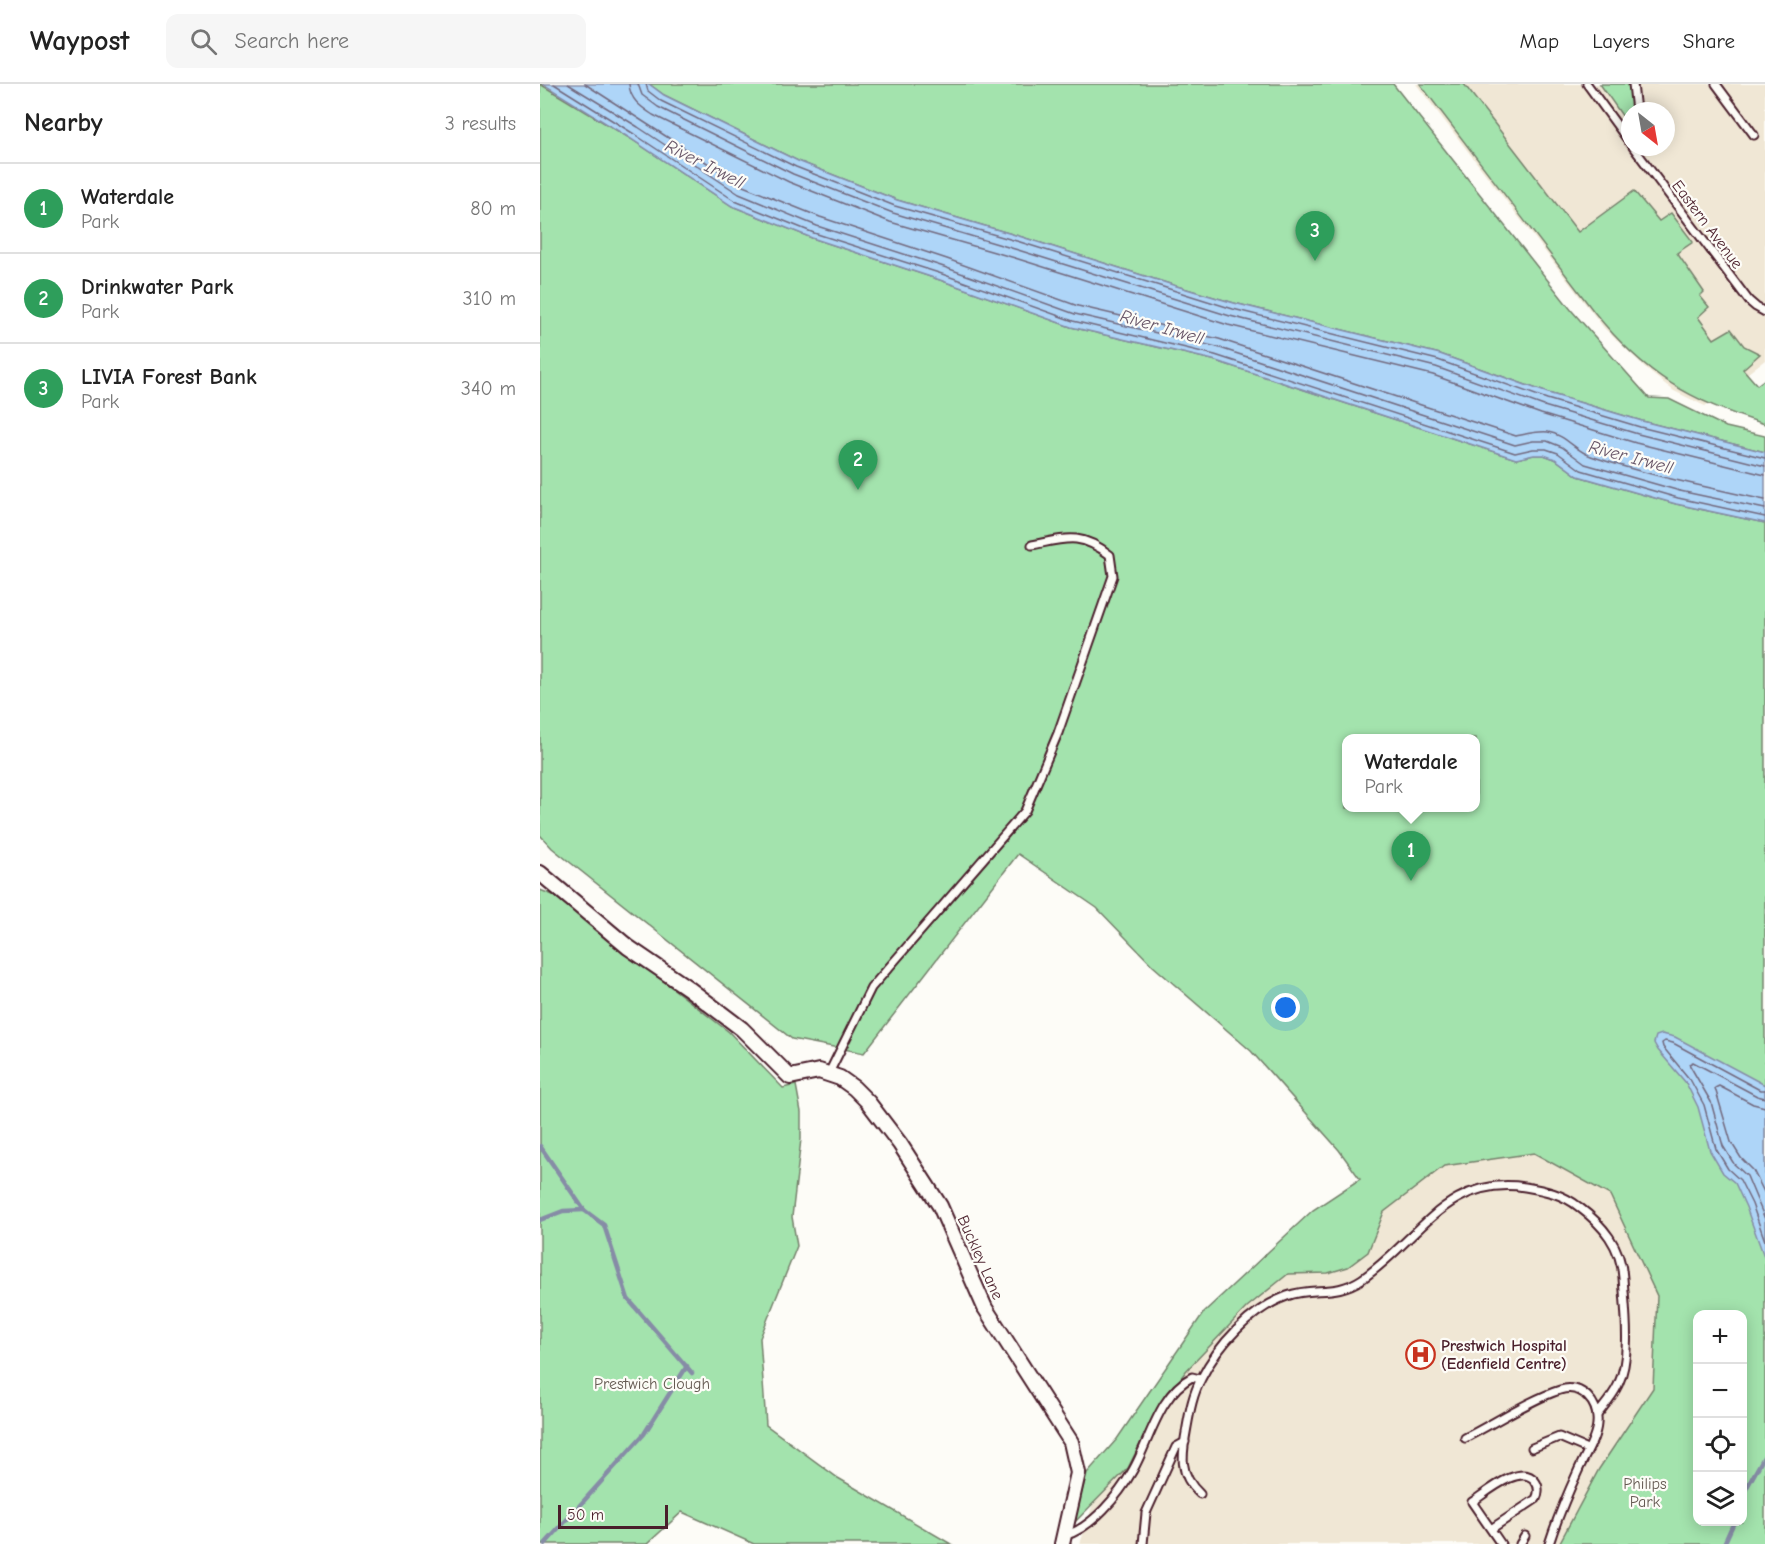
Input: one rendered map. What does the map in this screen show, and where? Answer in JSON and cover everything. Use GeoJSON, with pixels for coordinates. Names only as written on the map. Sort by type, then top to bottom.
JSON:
{"type":"FeatureCollection","features":[{"type":"Feature","properties":{"kind":"street"},"geometry":{"type":"LineString","coordinates":[[540,873],[628,947],[742,1029],[790,1077],[811,1072],[829,1073]]}},
{"type":"Feature","properties":{"kind":"street","name":"Buckley Lane"},"geometry":{"type":"LineString","coordinates":[[829,1073],[854,1088],[868,1102],[921,1173],[940,1206],[985,1308],[1071,1442],[1078,1473],[1063,1540]]}},
{"type":"Feature","properties":{"kind":"lane"},"geometry":{"type":"LineString","coordinates":[[1587,84],[1621,131]]}},
{"type":"Feature","properties":{"kind":"lane"},"geometry":{"type":"LineString","coordinates":[[1633,84],[1635,102]]}},
{"type":"Feature","properties":{"kind":"lane"},"geometry":{"type":"LineString","coordinates":[[1716,84],[1754,135]]}},
{"type":"Feature","properties":{"kind":"lane","name":"Eastern Avenue"},"geometry":{"type":"LineString","coordinates":[[1640,156],[1749,301],[1765,312]]}},
{"type":"Feature","properties":{"kind":"lane"},"geometry":{"type":"LineString","coordinates":[[829,1073],[871,988],[1025,811],[1058,733],[1113,576],[1110,555],[1079,538],[1032,545]]}},
{"type":"Feature","properties":{"kind":"lane"},"geometry":{"type":"LineString","coordinates":[[1200,1494],[1192,1487],[1185,1475],[1185,1442],[1192,1404],[1200,1379],[1233,1334],[1268,1305],[1287,1296],[1302,1292],[1330,1292],[1360,1280],[1396,1252],[1450,1202],[1486,1186],[1520,1186],[1556,1194],[1576,1204],[1602,1226],[1613,1242],[1623,1272],[1625,1365],[1618,1386],[1597,1415]]}},
{"type":"Feature","properties":{"kind":"lane"},"geometry":{"type":"LineString","coordinates":[[1063,1540],[1090,1522],[1105,1508],[1132,1471],[1159,1414],[1172,1395],[1192,1377],[1200,1379]]}},
{"type":"Feature","properties":{"kind":"lane"},"geometry":{"type":"LineString","coordinates":[[1465,1438],[1544,1396],[1562,1389],[1580,1390],[1595,1406],[1596,1432],[1561,1508],[1549,1544]]}},
{"type":"Feature","properties":{"kind":"lane"},"geometry":{"type":"LineString","coordinates":[[1532,1448],[1559,1437],[1587,1449]]}},
{"type":"Feature","properties":{"kind":"lane"},"geometry":{"type":"LineString","coordinates":[[1143,1544],[1146,1513],[1176,1448],[1185,1442]]}},
{"type":"Feature","properties":{"kind":"lane"},"geometry":{"type":"LineString","coordinates":[[1491,1529],[1536,1499],[1539,1493],[1538,1484],[1533,1477],[1524,1474],[1515,1475],[1472,1502],[1500,1544]]}},
{"type":"Feature","properties":{"kind":"lane"},"geometry":{"type":"LineString","coordinates":[[1520,1544],[1525,1536]]}},
{"type":"Feature","properties":{"kind":"shaded area"},"geometry":{"type":"Polygon","coordinates":[[[1416,84],[1765,84],[1765,360],[1705,406],[1674,391],[1651,373],[1604,328],[1416,84]]]}},
{"type":"Feature","properties":{"kind":"shaded area","name":"Prestwich Hospital (Edenfield Centre)"},"geometry":{"type":"Polygon","coordinates":[[[1534,1153],[1610,1195],[1657,1296],[1653,1388],[1599,1469],[1559,1544],[1080,1544],[1098,1488],[1208,1323],[1384,1212],[1444,1166],[1534,1153]]]}},
{"type":"Feature","properties":{"kind":"green space","name":"Philips Park"},"geometry":{"type":"Polygon","coordinates":[[[540,84],[631,139],[732,206],[812,238],[940,280],[1071,327],[1213,360],[1516,459],[1544,455],[1555,459],[1578,476],[1676,504],[1765,523],[1765,1544],[1559,1544],[1599,1469],[1653,1388],[1657,1296],[1610,1195],[1534,1153],[1444,1166],[1384,1212],[1368,1252],[1348,1267],[1328,1273],[1288,1274],[1247,1307],[1186,1371],[1157,1410],[1128,1468],[1073,1524],[1087,1473],[1117,1439],[1204,1312],[1313,1210],[1360,1179],[1339,1150],[1251,1051],[1153,966],[1097,908],[1018,854],[864,1053],[792,1039],[552,848],[540,835],[540,84]]]}},
{"type":"Feature","properties":{"kind":"green space"},"geometry":{"type":"Polygon","coordinates":[[[649,84],[1393,84],[1572,311],[1649,398],[1669,399],[1726,427],[1765,436],[1765,452],[1642,421],[1548,393],[1440,354],[1234,303],[897,200],[798,161],[664,95],[649,84]]]}},
{"type":"Feature","properties":{"kind":"green space"},"geometry":{"type":"Polygon","coordinates":[[[1420,84],[1464,84],[1578,232],[1634,191],[1659,221],[1671,213],[1693,242],[1677,253],[1704,292],[1700,296],[1709,307],[1698,317],[1714,339],[1731,329],[1744,346],[1760,354],[1743,369],[1757,385],[1765,379],[1765,424],[1714,406],[1692,395],[1651,369],[1632,353],[1595,313],[1420,84]]]}},
{"type":"Feature","properties":{"kind":"green space"},"geometry":{"type":"Polygon","coordinates":[[[1600,84],[1630,84],[1633,102],[1621,102],[1621,114],[1600,84]]]}},
{"type":"Feature","properties":{"kind":"green space","name":"Prestwich Clough"},"geometry":{"type":"Polygon","coordinates":[[[540,890],[553,895],[729,1032],[783,1088],[796,1085],[801,1112],[801,1139],[792,1217],[797,1246],[760,1338],[766,1425],[838,1478],[951,1544],[754,1544],[682,1512],[647,1544],[540,1544],[540,890]]]}},
{"type":"Feature","properties":{"kind":"water","name":"River Irwell"},"geometry":{"type":"Polygon","coordinates":[[[543,84],[649,84],[664,95],[798,161],[897,200],[1234,303],[1440,354],[1548,393],[1642,421],[1765,452],[1765,523],[1676,504],[1578,476],[1555,459],[1544,455],[1516,459],[1213,360],[1071,327],[940,280],[812,238],[732,206],[543,84]]]}},
{"type":"Feature","properties":{"kind":"water"},"geometry":{"type":"Polygon","coordinates":[[[1662,1034],[1675,1037],[1765,1085],[1765,1259],[1735,1183],[1723,1173],[1710,1151],[1698,1107],[1686,1083],[1654,1043],[1656,1036],[1662,1034]]]}},
{"type":"Feature","properties":{"kind":"waterway"},"geometry":{"type":"LineString","coordinates":[[540,1146],[584,1210],[604,1225],[628,1299],[692,1373]]}},
{"type":"Feature","properties":{"kind":"waterway"},"geometry":{"type":"LineString","coordinates":[[540,1220],[563,1211],[584,1210]]}},
{"type":"Feature","properties":{"kind":"waterway"},"geometry":{"type":"LineString","coordinates":[[545,1544],[644,1434],[687,1366]]}},
{"type":"Feature","properties":{"kind":"waterway"},"geometry":{"type":"LineString","coordinates":[[1747,1487],[1765,1455]]}},
{"type":"Feature","properties":{"kind":"waterway"},"geometry":{"type":"LineString","coordinates":[[1724,1544],[1732,1526]]}},
{"type":"Feature","properties":{"kind":"place","name":"LIVIA Forest Bank"},"geometry":{"type":"Point","coordinates":[1315,261]}},
{"type":"Feature","properties":{"kind":"place","name":"Drinkwater Park"},"geometry":{"type":"Point","coordinates":[858,490]}},
{"type":"Feature","properties":{"kind":"place","name":"Waterdale"},"geometry":{"type":"Point","coordinates":[1411,881]}},
{"type":"Feature","properties":{"kind":"place","name":"Prestwich Hospital (Edenfield Centre)"},"geometry":{"type":"Point","coordinates":[1420,1354]}}]}
